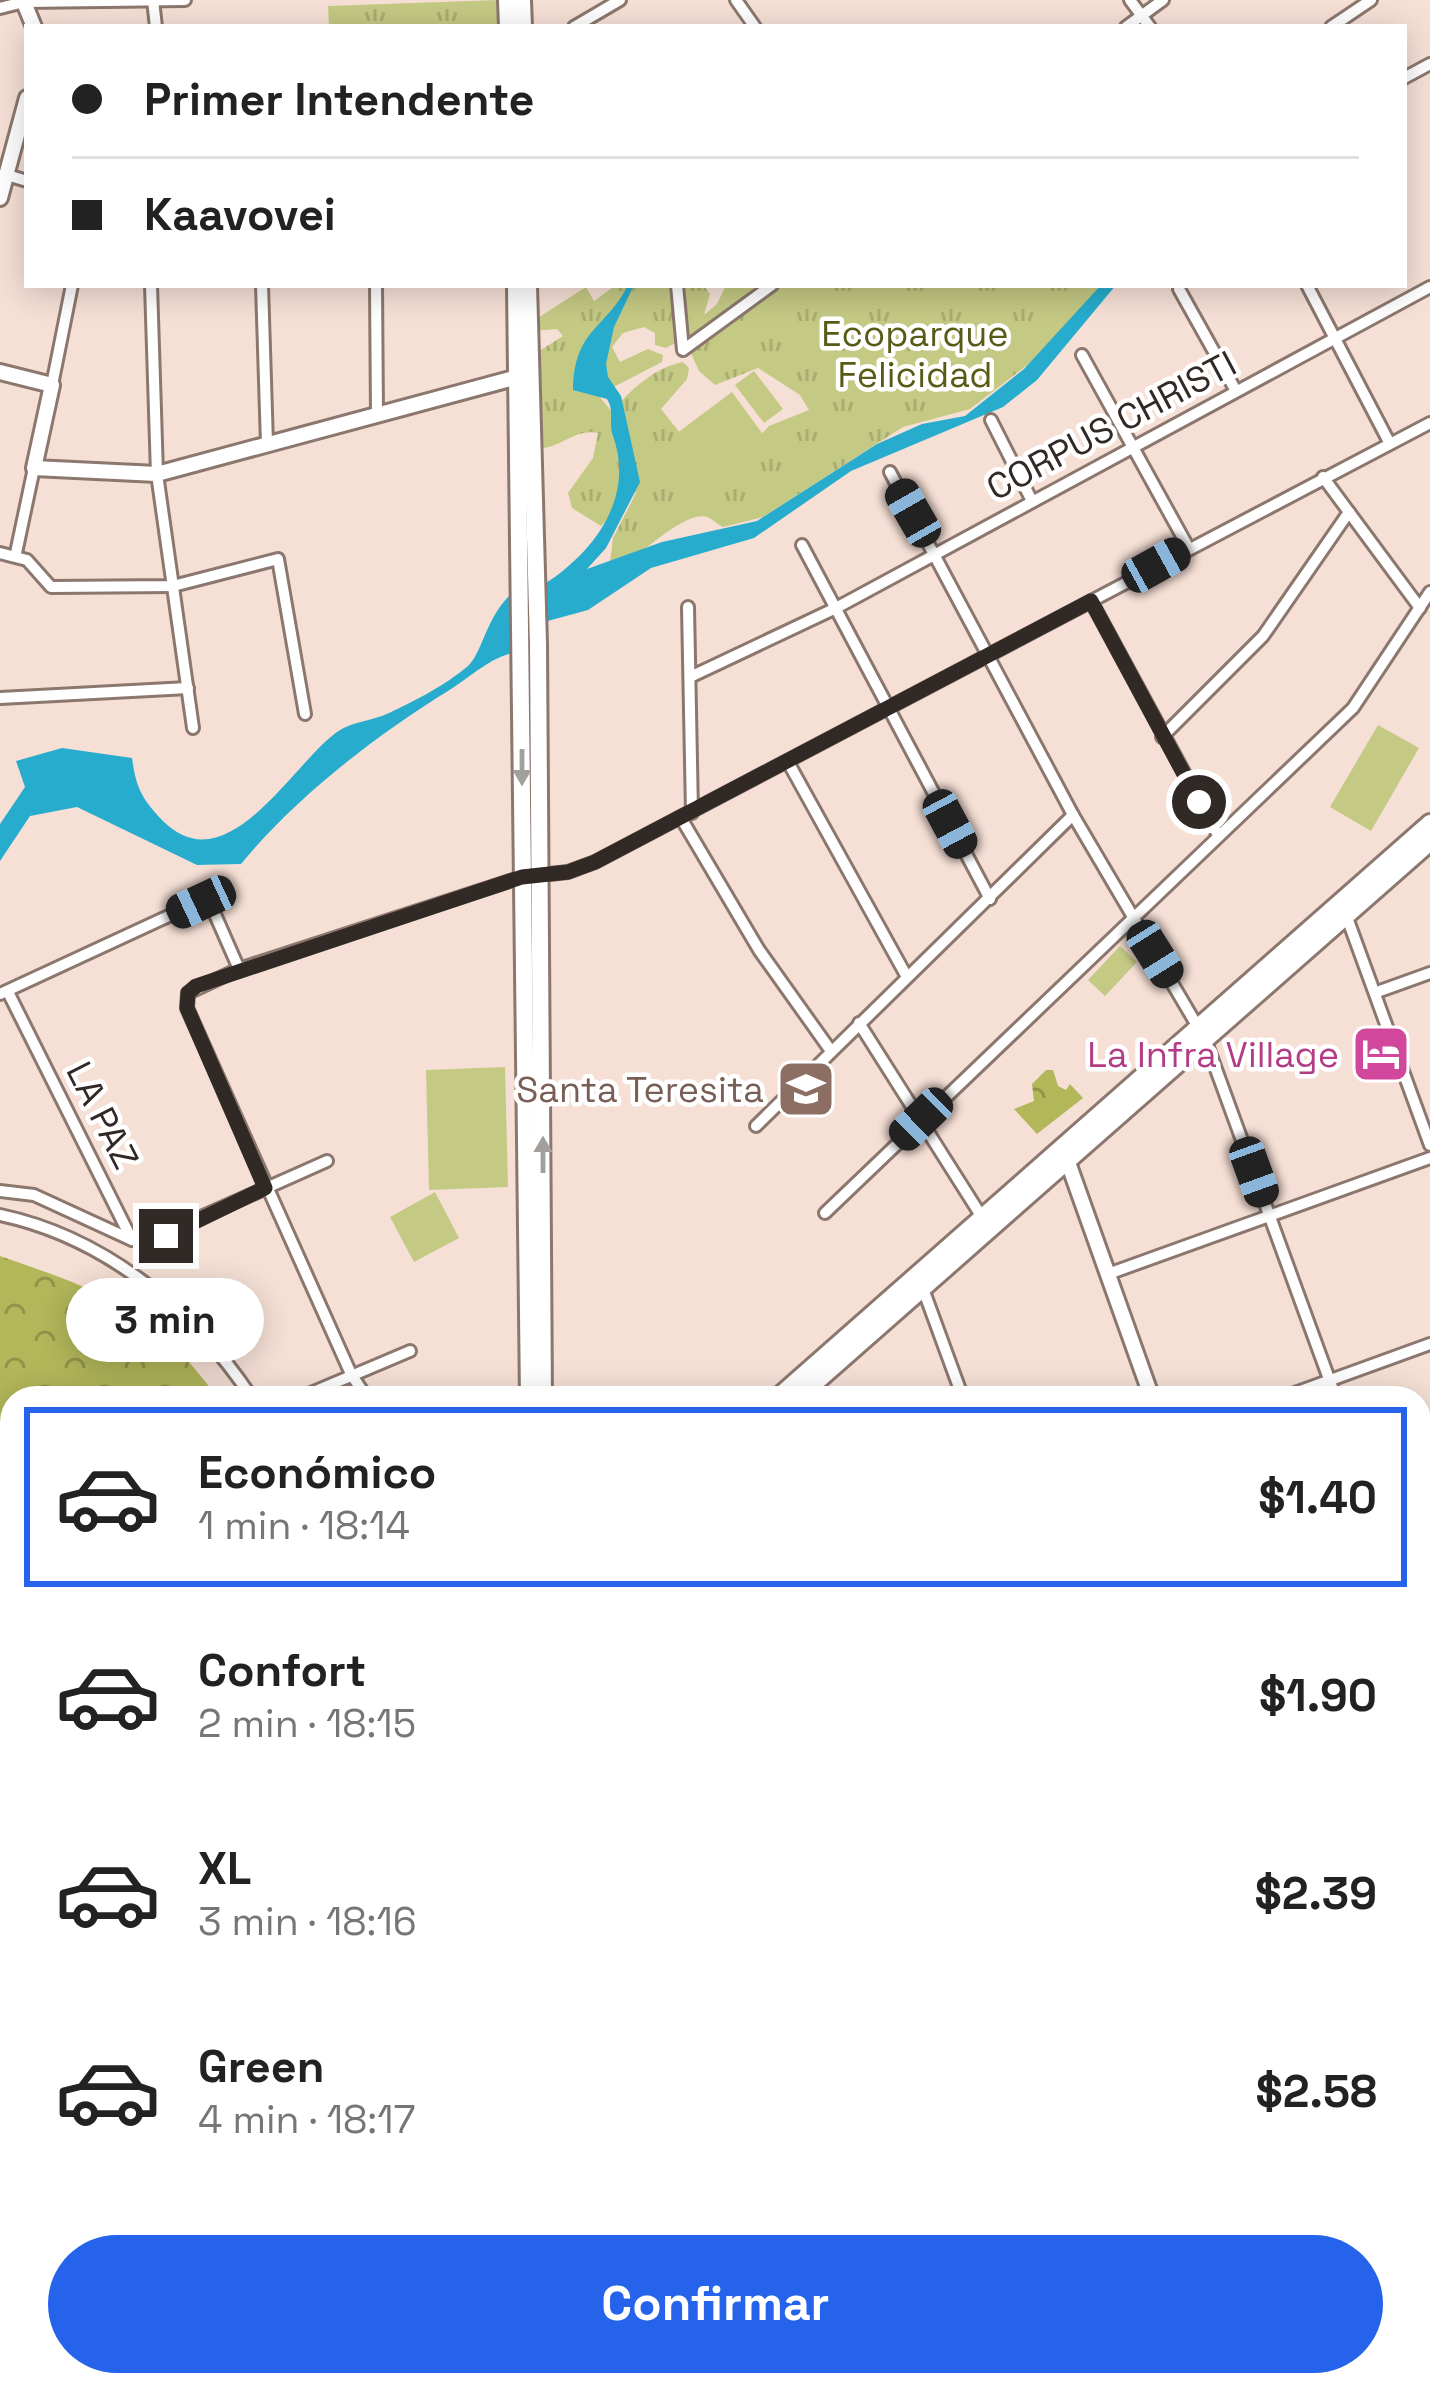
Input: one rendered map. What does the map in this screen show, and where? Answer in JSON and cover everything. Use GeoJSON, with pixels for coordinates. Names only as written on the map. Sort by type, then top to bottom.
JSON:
{"type":"FeatureCollection","features":[{"type":"Feature","properties":{"kind":"main road"},"geometry":{"type":"LineString","coordinates":[[516,288],[524,375]]}},
{"type":"Feature","properties":{"kind":"main road"},"geometry":{"type":"LineString","coordinates":[[528,288],[524,375],[536,1386]]}},
{"type":"Feature","properties":{"kind":"main road"},"geometry":{"type":"LineString","coordinates":[[791,1386],[1343,908],[1430,823]]}},
{"type":"Feature","properties":{"kind":"main road"},"geometry":{"type":"LineString","coordinates":[[1343,908],[1430,842]]}},
{"type":"Feature","properties":{"kind":"main road"},"geometry":{"type":"LineString","coordinates":[[810,1386],[980,1214],[1064,1150]]}},
{"type":"Feature","properties":{"kind":"street"},"geometry":{"type":"LineString","coordinates":[[0,8],[24,1],[185,0]]}},
{"type":"Feature","properties":{"kind":"street"},"geometry":{"type":"LineString","coordinates":[[579,24],[620,0]]}},
{"type":"Feature","properties":{"kind":"street"},"geometry":{"type":"LineString","coordinates":[[1130,0],[1148,24]]}},
{"type":"Feature","properties":{"kind":"street"},"geometry":{"type":"LineString","coordinates":[[1130,24],[1162,0]]}},
{"type":"Feature","properties":{"kind":"street"},"geometry":{"type":"LineString","coordinates":[[1335,24],[1366,1]]}},
{"type":"Feature","properties":{"kind":"street"},"geometry":{"type":"LineString","coordinates":[[0,197],[24,110]]}},
{"type":"Feature","properties":{"kind":"street"},"geometry":{"type":"LineString","coordinates":[[7,175],[24,180]]}},
{"type":"Feature","properties":{"kind":"street","name":"CORPUS CHRISTI"},"geometry":{"type":"LineString","coordinates":[[690,677],[836,608],[1430,287]]}},
{"type":"Feature","properties":{"kind":"street"},"geometry":{"type":"LineString","coordinates":[[16,553],[71,288]]}},
{"type":"Feature","properties":{"kind":"street"},"geometry":{"type":"LineString","coordinates":[[151,288],[157,474],[194,728]]}},
{"type":"Feature","properties":{"kind":"street"},"geometry":{"type":"LineString","coordinates":[[262,288],[267,444]]}},
{"type":"Feature","properties":{"kind":"street"},"geometry":{"type":"LineString","coordinates":[[376,288],[377,415]]}},
{"type":"Feature","properties":{"kind":"street"},"geometry":{"type":"LineString","coordinates":[[677,288],[683,350],[768,288]]}},
{"type":"Feature","properties":{"kind":"street"},"geometry":{"type":"LineString","coordinates":[[1308,288],[1389,442]]}},
{"type":"Feature","properties":{"kind":"street"},"geometry":{"type":"LineString","coordinates":[[1179,289],[1236,391]]}},
{"type":"Feature","properties":{"kind":"street"},"geometry":{"type":"LineString","coordinates":[[1082,355],[1188,547]]}},
{"type":"Feature","properties":{"kind":"street"},"geometry":{"type":"LineString","coordinates":[[0,372],[52,385]]}},
{"type":"Feature","properties":{"kind":"street"},"geometry":{"type":"LineString","coordinates":[[34,468],[157,474],[524,375]]}},
{"type":"Feature","properties":{"kind":"street"},"geometry":{"type":"LineString","coordinates":[[991,420],[1032,501]]}},
{"type":"Feature","properties":{"kind":"street"},"geometry":{"type":"LineString","coordinates":[[359,1386],[265,1188],[187,1008],[188,993],[239,968],[531,876],[595,862],[1389,442],[1428,427]]}},
{"type":"Feature","properties":{"kind":"street"},"geometry":{"type":"LineString","coordinates":[[890,472],[1073,815],[1202,1031],[1332,1386]]}},
{"type":"Feature","properties":{"kind":"street"},"geometry":{"type":"LineString","coordinates":[[1322,477],[1420,608]]}},
{"type":"Feature","properties":{"kind":"street"},"geometry":{"type":"LineString","coordinates":[[1162,737],[1263,636],[1349,512]]}},
{"type":"Feature","properties":{"kind":"street"},"geometry":{"type":"LineString","coordinates":[[802,545],[990,899]]}},
{"type":"Feature","properties":{"kind":"street"},"geometry":{"type":"LineString","coordinates":[[0,553],[16,553],[51,587],[173,586],[281,562],[305,714]]}},
{"type":"Feature","properties":{"kind":"street"},"geometry":{"type":"LineString","coordinates":[[825,1213],[1361,699],[1430,592]]}},
{"type":"Feature","properties":{"kind":"street"},"geometry":{"type":"LineString","coordinates":[[1091,601],[1218,835]]}},
{"type":"Feature","properties":{"kind":"street"},"geometry":{"type":"LineString","coordinates":[[688,607],[687,816],[759,950],[832,1051]]}},
{"type":"Feature","properties":{"kind":"street"},"geometry":{"type":"LineString","coordinates":[[0,698],[188,688]]}},
{"type":"Feature","properties":{"kind":"street"},"geometry":{"type":"LineString","coordinates":[[788,763],[907,977]]}},
{"type":"Feature","properties":{"kind":"street"},"geometry":{"type":"LineString","coordinates":[[756,1126],[1073,815]]}},
{"type":"Feature","properties":{"kind":"street"},"geometry":{"type":"LineString","coordinates":[[4,993],[201,902],[210,903],[239,968]]}},
{"type":"Feature","properties":{"kind":"street"},"geometry":{"type":"LineString","coordinates":[[1343,908],[1430,1145]]}},
{"type":"Feature","properties":{"kind":"street"},"geometry":{"type":"LineString","coordinates":[[1377,992],[1430,973]]}},
{"type":"Feature","properties":{"kind":"street","name":"LA PAZ"},"geometry":{"type":"LineString","coordinates":[[4,993],[132,1240]]}},
{"type":"Feature","properties":{"kind":"street"},"geometry":{"type":"LineString","coordinates":[[859,1023],[980,1214]]}},
{"type":"Feature","properties":{"kind":"street"},"geometry":{"type":"LineString","coordinates":[[1064,1150],[1148,1386]]}},
{"type":"Feature","properties":{"kind":"street"},"geometry":{"type":"LineString","coordinates":[[1108,1274],[1430,1158]]}},
{"type":"Feature","properties":{"kind":"street"},"geometry":{"type":"LineString","coordinates":[[0,1191],[34,1196],[132,1240],[166,1236],[326,1161]]}},
{"type":"Feature","properties":{"kind":"street"},"geometry":{"type":"LineString","coordinates":[[0,1215],[59,1232],[120,1265],[201,1332],[243,1386]]}},
{"type":"Feature","properties":{"kind":"street"},"geometry":{"type":"LineString","coordinates":[[120,1265],[132,1240]]}},
{"type":"Feature","properties":{"kind":"street"},"geometry":{"type":"LineString","coordinates":[[919,1279],[959,1386]]}},
{"type":"Feature","properties":{"kind":"street"},"geometry":{"type":"LineString","coordinates":[[1316,1386],[1430,1344]]}},
{"type":"Feature","properties":{"kind":"street"},"geometry":{"type":"LineString","coordinates":[[324,1386],[410,1351]]}},
{"type":"Feature","properties":{"kind":"green space"},"geometry":{"type":"Polygon","coordinates":[[[498,0],[499,24],[329,24],[328,6],[498,0]]]}},
{"type":"Feature","properties":{"kind":"green space","name":"Ecoparque Felicidad"},"geometry":{"type":"Polygon","coordinates":[[[584,288],[594,301],[612,288],[706,288],[710,294],[704,315],[717,304],[725,288],[760,288],[740,308],[666,348],[655,345],[655,333],[644,327],[623,333],[612,347],[620,362],[648,349],[663,355],[662,362],[598,395],[612,412],[653,374],[683,362],[689,368],[687,379],[661,409],[680,433],[679,450],[694,482],[718,469],[728,449],[754,442],[769,426],[809,410],[800,395],[758,368],[715,385],[699,371],[690,351],[769,288],[1098,288],[1096,297],[1043,353],[970,409],[903,427],[763,517],[723,527],[697,517],[674,527],[619,566],[610,562],[613,538],[637,491],[601,526],[572,508],[568,493],[593,458],[598,433],[535,448],[536,353],[563,336],[557,329],[534,331],[533,321],[584,288]]]}},
{"type":"Feature","properties":{"kind":"green space"},"geometry":{"type":"Polygon","coordinates":[[[754,371],[783,409],[764,423],[735,385],[754,371]]]}},
{"type":"Feature","properties":{"kind":"green space"},"geometry":{"type":"Polygon","coordinates":[[[732,392],[765,437],[693,489],[661,445],[732,392]]]}},
{"type":"Feature","properties":{"kind":"green space"},"geometry":{"type":"Polygon","coordinates":[[[1378,725],[1419,748],[1371,831],[1330,807],[1378,725]]]}},
{"type":"Feature","properties":{"kind":"green space"},"geometry":{"type":"Polygon","coordinates":[[[1120,946],[1137,962],[1105,996],[1088,980],[1120,946]]]}},
{"type":"Feature","properties":{"kind":"green space"},"geometry":{"type":"Polygon","coordinates":[[[505,1067],[508,1187],[429,1190],[426,1070],[505,1067]]]}},
{"type":"Feature","properties":{"kind":"green space"},"geometry":{"type":"Polygon","coordinates":[[[1046,1070],[1053,1070],[1058,1086],[1066,1090],[1070,1084],[1083,1098],[1037,1134],[1014,1109],[1034,1101],[1032,1084],[1046,1070]]]}},
{"type":"Feature","properties":{"kind":"green space"},"geometry":{"type":"Polygon","coordinates":[[[435,1192],[459,1238],[414,1262],[390,1217],[435,1192]]]}},
{"type":"Feature","properties":{"kind":"green space"},"geometry":{"type":"Polygon","coordinates":[[[0,1256],[122,1306],[170,1342],[209,1386],[0,1386],[0,1256]]]}},
{"type":"Feature","properties":{"kind":"water"},"geometry":{"type":"Polygon","coordinates":[[[626,288],[633,288],[614,327],[606,364],[608,377],[621,396],[640,482],[606,548],[587,569],[662,542],[757,521],[877,444],[922,424],[965,416],[1024,369],[1098,288],[1114,288],[1037,380],[1003,407],[851,471],[754,538],[651,568],[588,610],[544,622],[543,585],[594,539],[606,521],[619,480],[607,399],[573,390],[585,342],[626,288]]]}},
{"type":"Feature","properties":{"kind":"water"},"geometry":{"type":"Polygon","coordinates":[[[509,596],[512,653],[487,664],[365,748],[286,815],[241,864],[197,865],[77,807],[30,816],[0,861],[0,824],[25,787],[16,761],[62,748],[132,758],[141,792],[163,821],[187,837],[211,839],[257,813],[337,732],[409,704],[468,666],[509,596]]]}},
{"type":"Feature","properties":{"kind":"place","name":"La Infra Village"},"geometry":{"type":"Point","coordinates":[1381,1054]}},
{"type":"Feature","properties":{"kind":"place","name":"Santa Teresita"},"geometry":{"type":"Point","coordinates":[806,1089]}},
{"type":"Feature","properties":{"kind":"route"},"geometry":{"type":"LineString","coordinates":[[166,1236],[265,1188],[187,1008],[188,993],[196,986],[522,877],[568,872],[595,862],[1091,601],[1199,802]]}}]}
